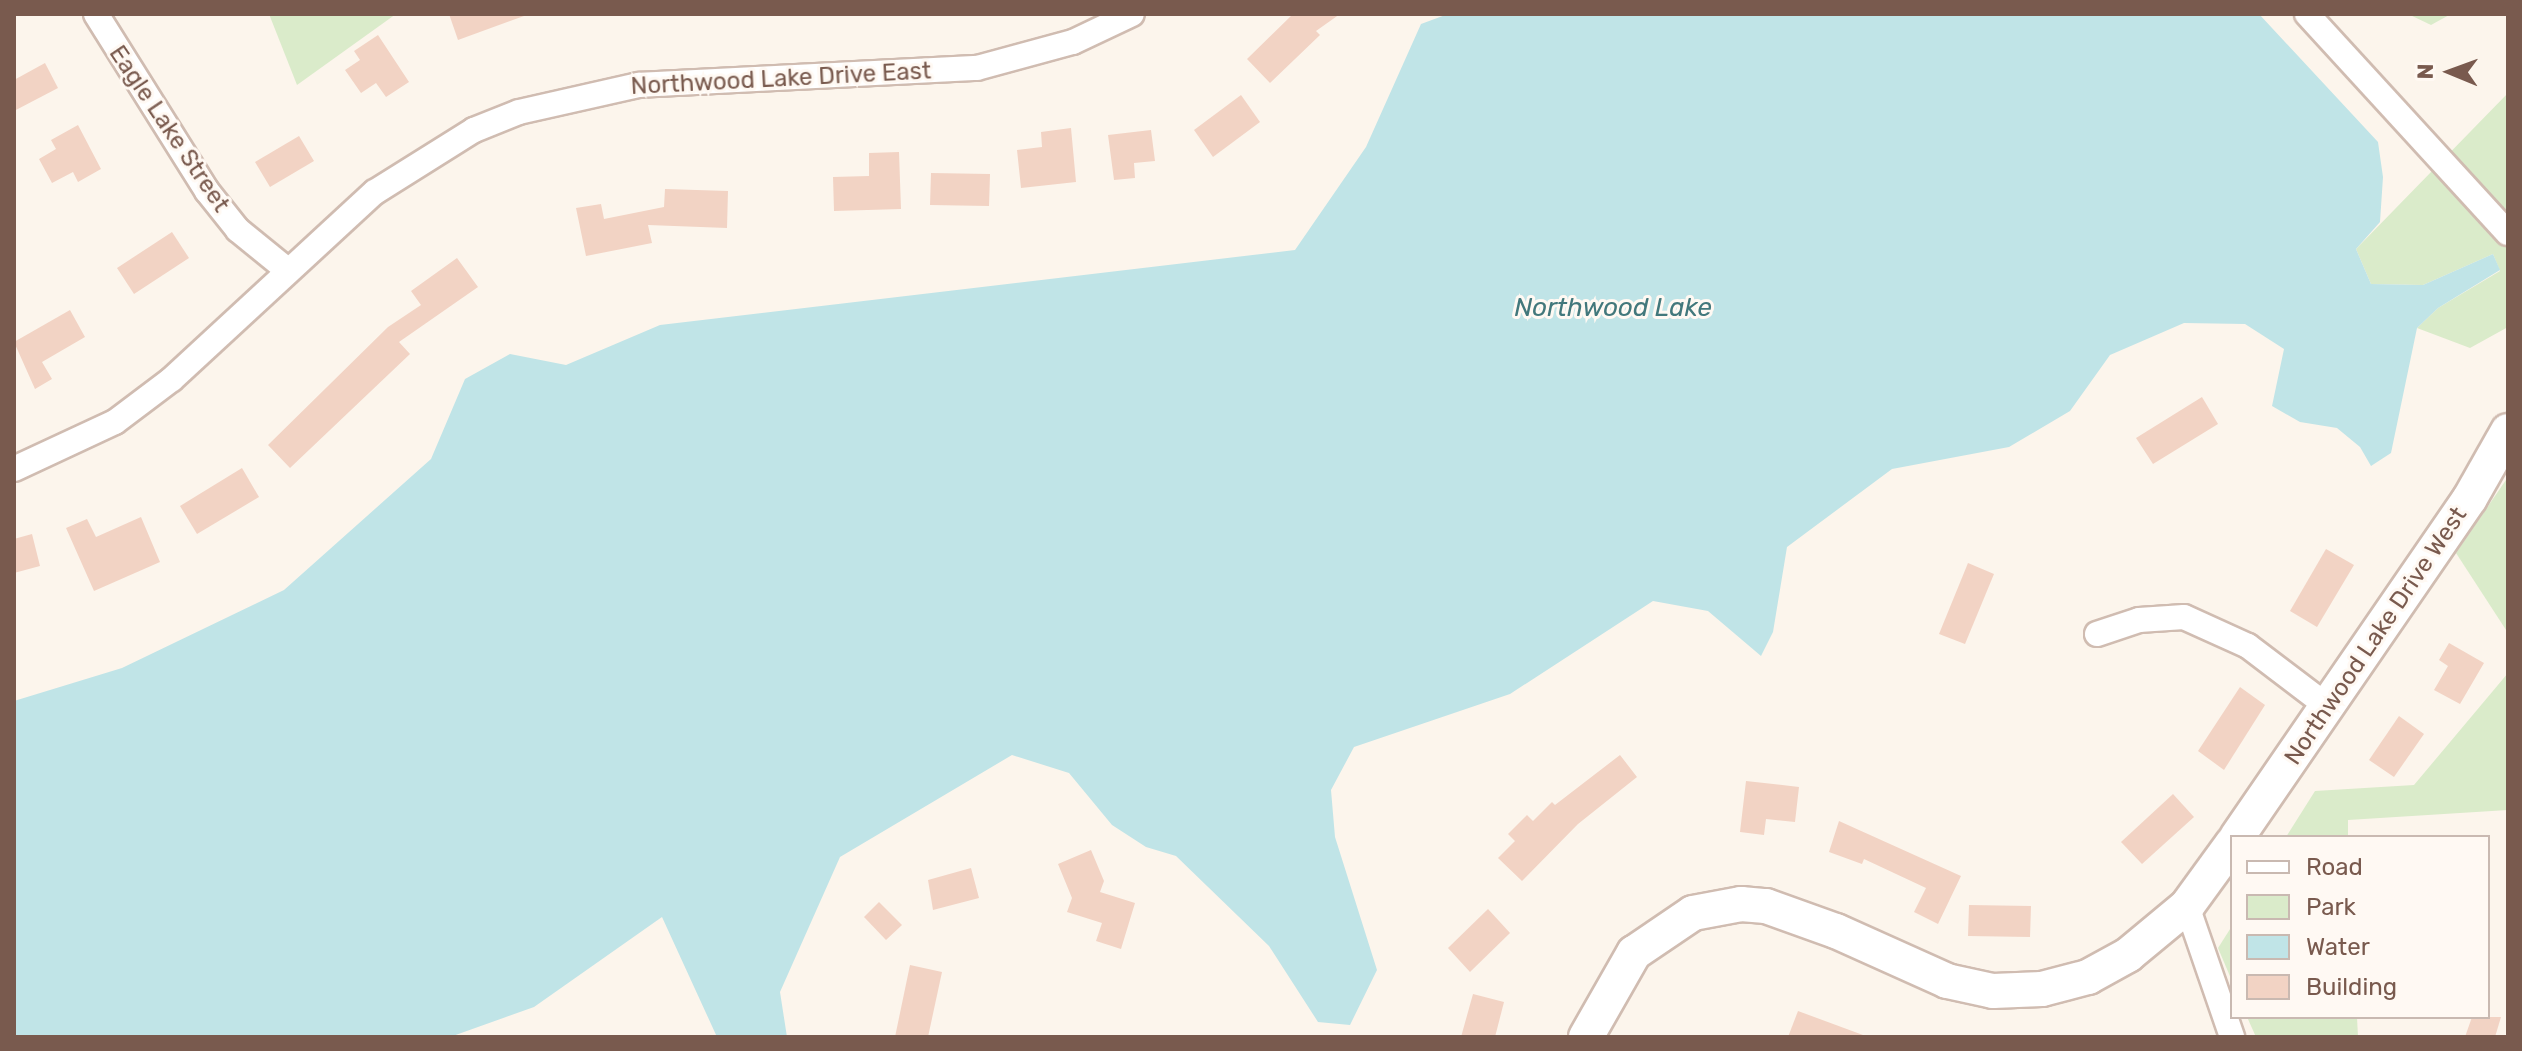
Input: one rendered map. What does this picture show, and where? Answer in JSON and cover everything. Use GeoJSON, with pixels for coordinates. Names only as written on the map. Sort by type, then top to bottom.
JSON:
{"type":"FeatureCollection","features":[{"type":"Feature","properties":{"kind":"street","name":"Eagle Lake Street"},"geometry":{"type":"LineString","coordinates":[[96,14],[207,191],[238,230],[286,269]]}},
{"type":"Feature","properties":{"kind":"street","name":"Northwood Lake Drive East"},"geometry":{"type":"LineString","coordinates":[[14,469],[115,422],[172,379],[286,269],[375,192],[433,152],[519,112],[639,85],[977,68],[1073,42],[1132,14]]}},
{"type":"Feature","properties":{"kind":"street"},"geometry":{"type":"LineString","coordinates":[[2307,14],[2508,233]]}},
{"type":"Feature","properties":{"kind":"street","name":"Northwood Lake Drive West"},"geometry":{"type":"LineString","coordinates":[[2238,835],[2461,511],[2508,431]]}},
{"type":"Feature","properties":{"kind":"street"},"geometry":{"type":"LineString","coordinates":[[2097,634],[2139,620],[2184,617],[2248,646],[2327,706]]}},
{"type":"Feature","properties":{"kind":"street"},"geometry":{"type":"LineString","coordinates":[[1586,1037],[1634,953],[1693,913],[1741,904],[1790,913],[1947,981],[2018,992],[2066,985],[2109,967],[2187,906],[2230,847]]}},
{"type":"Feature","properties":{"kind":"street"},"geometry":{"type":"LineString","coordinates":[[2187,906],[2232,1037]]}},
{"type":"Feature","properties":{"kind":"green space"},"geometry":{"type":"Polygon","coordinates":[[[269,14],[396,14],[297,85],[269,14]]]}},
{"type":"Feature","properties":{"kind":"green space"},"geometry":{"type":"Polygon","coordinates":[[[2408,14],[2451,14],[2431,25],[2408,14]]]}},
{"type":"Feature","properties":{"kind":"green space"},"geometry":{"type":"Polygon","coordinates":[[[2508,93],[2508,327],[2470,348],[2417,328],[2438,308],[2500,271],[2493,254],[2423,285],[2371,284],[2356,249],[2508,93]]]}},
{"type":"Feature","properties":{"kind":"green space"},"geometry":{"type":"Polygon","coordinates":[[[2508,477],[2508,633],[2456,553],[2508,477]]]}},
{"type":"Feature","properties":{"kind":"green space"},"geometry":{"type":"Polygon","coordinates":[[[2508,673],[2508,810],[2348,820],[2348,835],[2287,835],[2315,791],[2414,785],[2508,673]]]}},
{"type":"Feature","properties":{"kind":"green space"},"geometry":{"type":"Polygon","coordinates":[[[2230,929],[2230,976],[2218,948],[2230,929]]]}},
{"type":"Feature","properties":{"kind":"green space"},"geometry":{"type":"Polygon","coordinates":[[[2248,1019],[2357,1019],[2358,1037],[2256,1037],[2248,1019]]]}},
{"type":"Feature","properties":{"kind":"water","name":"Northwood Lake"},"geometry":{"type":"Polygon","coordinates":[[[1448,14],[2259,14],[2378,142],[2383,177],[2380,222],[2356,249],[2371,284],[2423,285],[2493,254],[2500,270],[2438,308],[2417,328],[2391,453],[2371,466],[2360,447],[2337,428],[2300,422],[2272,406],[2284,349],[2245,324],[2184,323],[2110,355],[2070,411],[2009,447],[1892,469],[1787,547],[1773,632],[1761,656],[1708,611],[1653,601],[1510,694],[1354,747],[1331,790],[1335,837],[1377,970],[1350,1025],[1318,1022],[1269,946],[1176,856],[1146,847],[1112,825],[1069,773],[1012,755],[840,857],[780,992],[787,1037],[717,1037],[662,917],[534,1007],[450,1037],[14,1037],[14,701],[122,668],[284,590],[431,459],[465,379],[510,354],[566,365],[660,325],[1295,250],[1366,147],[1421,24],[1448,14]]]}},
{"type":"Feature","properties":{"kind":"building"},"geometry":{"type":"Polygon","coordinates":[[[449,14],[524,14],[524,16],[458,40],[449,14]]]}},
{"type":"Feature","properties":{"kind":"building"},"geometry":{"type":"Polygon","coordinates":[[[1293,14],[1340,14],[1316,31],[1320,35],[1270,83],[1247,59],[1293,14]]]}},
{"type":"Feature","properties":{"kind":"building"},"geometry":{"type":"Polygon","coordinates":[[[378,35],[409,82],[386,97],[376,83],[361,93],[345,70],[360,60],[354,51],[378,35]]]}},
{"type":"Feature","properties":{"kind":"building"},"geometry":{"type":"Polygon","coordinates":[[[45,63],[58,88],[14,111],[14,80],[45,63]]]}},
{"type":"Feature","properties":{"kind":"building"},"geometry":{"type":"Polygon","coordinates":[[[1241,95],[1260,122],[1213,157],[1194,130],[1241,95]]]}},
{"type":"Feature","properties":{"kind":"building"},"geometry":{"type":"Polygon","coordinates":[[[78,125],[101,169],[78,182],[73,172],[52,183],[39,159],[56,149],[51,140],[78,125]]]}},
{"type":"Feature","properties":{"kind":"building"},"geometry":{"type":"Polygon","coordinates":[[[1071,128],[1076,182],[1021,188],[1017,150],[1042,147],[1041,132],[1071,128]]]}},
{"type":"Feature","properties":{"kind":"building"},"geometry":{"type":"Polygon","coordinates":[[[1151,130],[1155,161],[1134,163],[1135,178],[1114,180],[1108,135],[1151,130]]]}},
{"type":"Feature","properties":{"kind":"building"},"geometry":{"type":"Polygon","coordinates":[[[299,136],[314,161],[270,187],[255,162],[299,136]]]}},
{"type":"Feature","properties":{"kind":"building"},"geometry":{"type":"Polygon","coordinates":[[[899,152],[901,209],[834,211],[833,177],[869,176],[869,153],[899,152]]]}},
{"type":"Feature","properties":{"kind":"building"},"geometry":{"type":"Polygon","coordinates":[[[931,173],[990,174],[989,206],[930,205],[931,173]]]}},
{"type":"Feature","properties":{"kind":"building"},"geometry":{"type":"Polygon","coordinates":[[[665,189],[728,191],[727,228],[648,225],[652,243],[586,256],[576,208],[601,204],[604,219],[664,207],[665,189]]]}},
{"type":"Feature","properties":{"kind":"building"},"geometry":{"type":"Polygon","coordinates":[[[172,232],[189,258],[134,294],[117,268],[172,232]]]}},
{"type":"Feature","properties":{"kind":"building"},"geometry":{"type":"Polygon","coordinates":[[[457,258],[478,287],[399,342],[410,354],[290,468],[268,445],[388,327],[421,305],[411,291],[457,258]]]}},
{"type":"Feature","properties":{"kind":"building"},"geometry":{"type":"Polygon","coordinates":[[[70,310],[85,337],[42,362],[52,379],[35,389],[14,342],[70,310]]]}},
{"type":"Feature","properties":{"kind":"building"},"geometry":{"type":"Polygon","coordinates":[[[2202,397],[2218,424],[2153,464],[2136,438],[2202,397]]]}},
{"type":"Feature","properties":{"kind":"building"},"geometry":{"type":"Polygon","coordinates":[[[242,468],[259,497],[197,534],[180,506],[242,468]]]}},
{"type":"Feature","properties":{"kind":"building"},"geometry":{"type":"Polygon","coordinates":[[[141,517],[160,562],[94,591],[66,528],[87,519],[96,537],[141,517]]]}},
{"type":"Feature","properties":{"kind":"building"},"geometry":{"type":"Polygon","coordinates":[[[32,534],[40,566],[14,573],[14,539],[32,534]]]}},
{"type":"Feature","properties":{"kind":"building"},"geometry":{"type":"Polygon","coordinates":[[[2326,549],[2354,565],[2317,627],[2290,611],[2326,549]]]}},
{"type":"Feature","properties":{"kind":"building"},"geometry":{"type":"Polygon","coordinates":[[[1968,563],[1994,574],[1965,644],[1939,634],[1968,563]]]}},
{"type":"Feature","properties":{"kind":"building"},"geometry":{"type":"Polygon","coordinates":[[[2449,643],[2484,663],[2460,704],[2434,690],[2448,666],[2439,660],[2449,643]]]}},
{"type":"Feature","properties":{"kind":"building"},"geometry":{"type":"Polygon","coordinates":[[[2240,687],[2265,705],[2224,770],[2198,751],[2240,687]]]}},
{"type":"Feature","properties":{"kind":"building"},"geometry":{"type":"Polygon","coordinates":[[[2399,716],[2424,734],[2394,777],[2369,760],[2399,716]]]}},
{"type":"Feature","properties":{"kind":"building"},"geometry":{"type":"Polygon","coordinates":[[[1620,755],[1637,777],[1578,824],[1522,881],[1498,858],[1515,841],[1508,834],[1527,815],[1533,821],[1552,802],[1555,805],[1620,755]]]}},
{"type":"Feature","properties":{"kind":"building"},"geometry":{"type":"Polygon","coordinates":[[[1746,781],[1799,787],[1795,822],[1766,819],[1764,835],[1740,832],[1746,781]]]}},
{"type":"Feature","properties":{"kind":"building"},"geometry":{"type":"Polygon","coordinates":[[[2173,794],[2194,817],[2142,864],[2121,842],[2173,794]]]}},
{"type":"Feature","properties":{"kind":"building"},"geometry":{"type":"Polygon","coordinates":[[[1839,821],[1961,876],[1938,924],[1914,912],[1926,888],[1864,859],[1862,864],[1829,852],[1839,821]]]}},
{"type":"Feature","properties":{"kind":"building"},"geometry":{"type":"Polygon","coordinates":[[[1091,850],[1104,881],[1100,892],[1135,903],[1121,949],[1096,941],[1102,923],[1067,912],[1072,898],[1058,864],[1091,850]]]}},
{"type":"Feature","properties":{"kind":"building"},"geometry":{"type":"Polygon","coordinates":[[[971,868],[979,898],[933,910],[928,880],[971,868]]]}},
{"type":"Feature","properties":{"kind":"building"},"geometry":{"type":"Polygon","coordinates":[[[879,902],[902,925],[886,940],[864,917],[879,902]]]}},
{"type":"Feature","properties":{"kind":"building"},"geometry":{"type":"Polygon","coordinates":[[[1969,905],[2031,906],[2030,937],[1968,936],[1969,905]]]}},
{"type":"Feature","properties":{"kind":"building"},"geometry":{"type":"Polygon","coordinates":[[[1488,909],[1510,933],[1470,972],[1448,948],[1488,909]]]}},
{"type":"Feature","properties":{"kind":"building"},"geometry":{"type":"Polygon","coordinates":[[[910,965],[942,972],[928,1037],[895,1037],[910,965]]]}},
{"type":"Feature","properties":{"kind":"building"},"geometry":{"type":"Polygon","coordinates":[[[1473,994],[1504,1002],[1495,1037],[1461,1037],[1473,994]]]}},
{"type":"Feature","properties":{"kind":"building"},"geometry":{"type":"Polygon","coordinates":[[[1798,1011],[1863,1035],[1788,1037],[1798,1011]]]}},
{"type":"Feature","properties":{"kind":"building"},"geometry":{"type":"Polygon","coordinates":[[[2501,1017],[2495,1037],[2465,1037],[2471,1019],[2501,1017]]]}}]}
